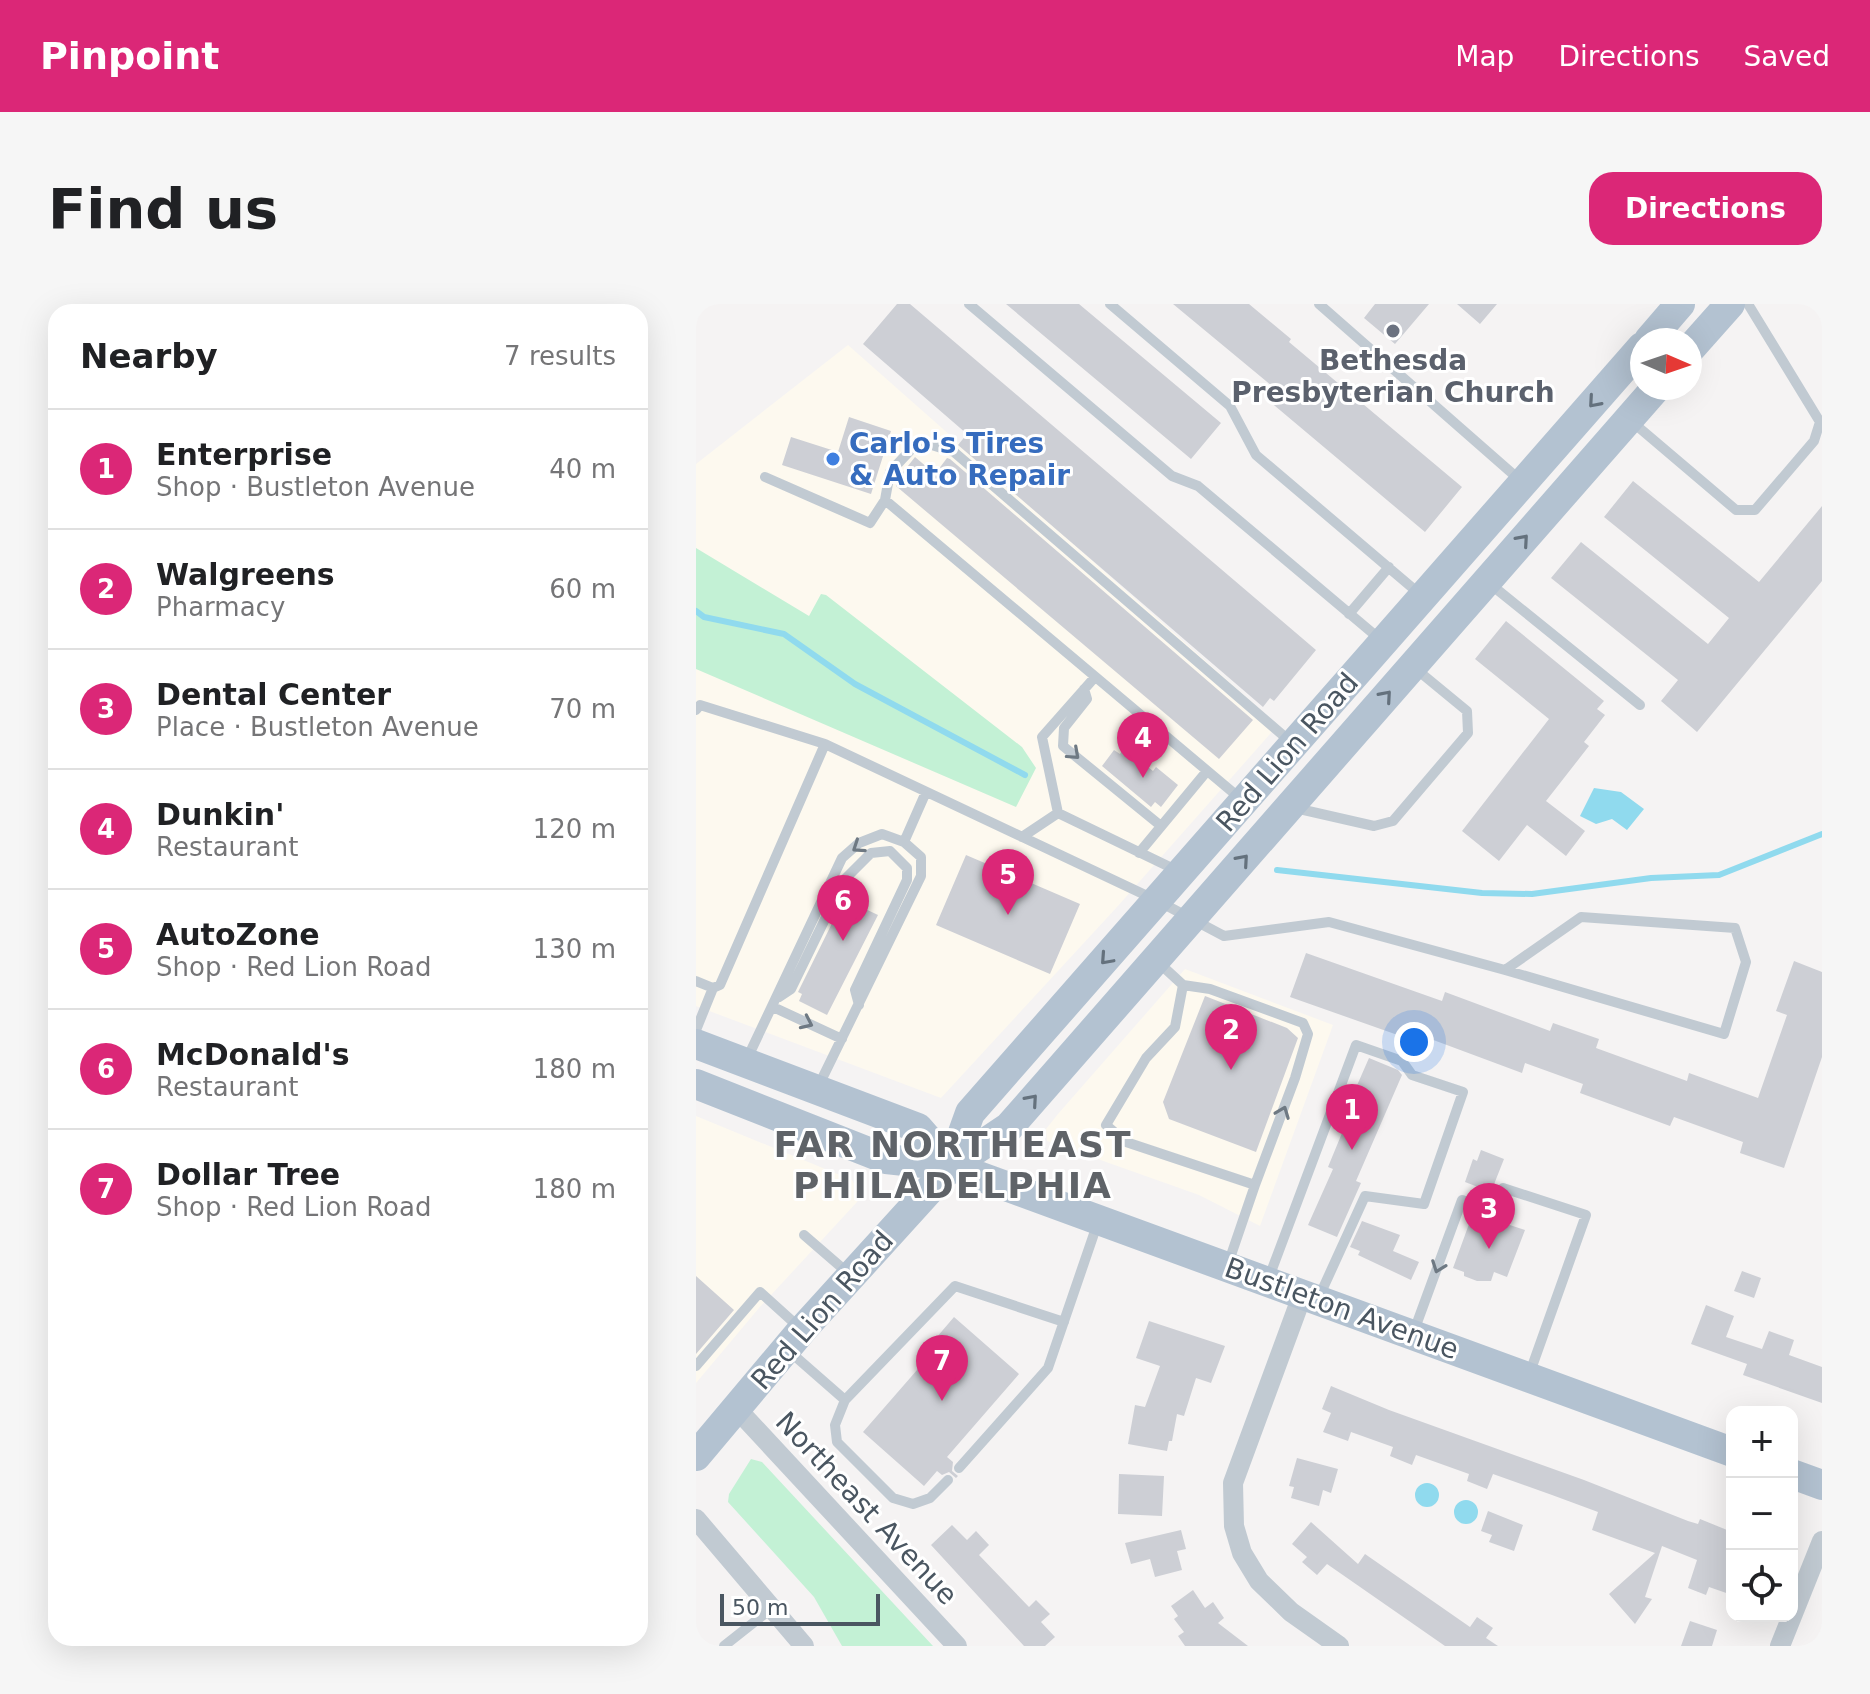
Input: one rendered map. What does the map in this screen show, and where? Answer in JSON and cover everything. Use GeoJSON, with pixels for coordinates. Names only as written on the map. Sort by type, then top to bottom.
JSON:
{"type":"FeatureCollection","features":[{"type":"Feature","properties":{"kind":"main road"},"geometry":{"type":"LineString","coordinates":[[1659,328],[1680,304]]}},
{"type":"Feature","properties":{"kind":"main road"},"geometry":{"type":"LineString","coordinates":[[1702,336],[1730,304]]}},
{"type":"Feature","properties":{"kind":"main road","name":"Red Lion Road"},"geometry":{"type":"LineString","coordinates":[[696,1456],[794,1340],[951,1166],[1009,1127],[1290,806],[1401,651],[1423,597],[1630,361]]}},
{"type":"Feature","properties":{"kind":"main road","name":"Red Lion Road"},"geometry":{"type":"LineString","coordinates":[[951,1166],[970,1113],[1293,744],[1488,580],[1646,400]]}},
{"type":"Feature","properties":{"kind":"main road"},"geometry":{"type":"LineString","coordinates":[[1461,554],[1488,580]]}},
{"type":"Feature","properties":{"kind":"main road","name":"Bustleton Avenue"},"geometry":{"type":"LineString","coordinates":[[696,1044],[918,1128],[951,1166]]}},
{"type":"Feature","properties":{"kind":"main road","name":"Bustleton Avenue"},"geometry":{"type":"LineString","coordinates":[[697,1089],[886,1159],[951,1166],[1726,1450]]}},
{"type":"Feature","properties":{"kind":"main road"},"geometry":{"type":"LineString","coordinates":[[1798,1476],[1822,1485]]}},
{"type":"Feature","properties":{"kind":"street"},"geometry":{"type":"LineString","coordinates":[[1311,1296],[1233,1483],[1234,1526],[1242,1553],[1259,1581],[1291,1612],[1339,1646]]}},
{"type":"Feature","properties":{"kind":"street","name":"Northeast Avenue"},"geometry":{"type":"LineString","coordinates":[[736,1408],[957,1646]]}},
{"type":"Feature","properties":{"kind":"street"},"geometry":{"type":"LineString","coordinates":[[696,1519],[804,1646]]}},
{"type":"Feature","properties":{"kind":"street"},"geometry":{"type":"LineString","coordinates":[[1780,1646],[1822,1541]]}},
{"type":"Feature","properties":{"kind":"lane"},"geometry":{"type":"LineString","coordinates":[[969,304],[1172,476],[1198,486],[1349,614],[1401,651],[1467,711],[1468,733],[1393,821],[1374,826],[1290,806]]}},
{"type":"Feature","properties":{"kind":"lane"},"geometry":{"type":"LineString","coordinates":[[1110,304],[1230,406],[1256,455],[1423,597]]}},
{"type":"Feature","properties":{"kind":"lane"},"geometry":{"type":"LineString","coordinates":[[1319,304],[1523,483]]}},
{"type":"Feature","properties":{"kind":"lane"},"geometry":{"type":"LineString","coordinates":[[1629,419],[1736,510],[1755,510],[1814,441],[1820,422],[1748,304]]}},
{"type":"Feature","properties":{"kind":"lane"},"geometry":{"type":"LineString","coordinates":[[765,477],[870,523],[885,500],[890,472],[919,441],[954,452],[1293,744]]}},
{"type":"Feature","properties":{"kind":"lane"},"geometry":{"type":"LineString","coordinates":[[885,500],[1244,801]]}},
{"type":"Feature","properties":{"kind":"lane"},"geometry":{"type":"LineString","coordinates":[[1349,614],[1389,567]]}},
{"type":"Feature","properties":{"kind":"lane"},"geometry":{"type":"LineString","coordinates":[[1488,580],[1640,705]]}},
{"type":"Feature","properties":{"kind":"lane"},"geometry":{"type":"LineString","coordinates":[[1058,813],[1042,737],[1095,677]]}},
{"type":"Feature","properties":{"kind":"lane"},"geometry":{"type":"LineString","coordinates":[[1084,689],[1087,699],[1064,728],[1063,746],[1161,826]]}},
{"type":"Feature","properties":{"kind":"lane"},"geometry":{"type":"LineString","coordinates":[[697,706],[825,744],[1158,901],[1224,936],[1329,922],[1724,1034],[1746,962],[1735,928],[1581,917],[1505,970]]}},
{"type":"Feature","properties":{"kind":"lane"},"geometry":{"type":"LineString","coordinates":[[696,1030],[713,988],[720,985],[825,744]]}},
{"type":"Feature","properties":{"kind":"lane"},"geometry":{"type":"LineString","coordinates":[[1139,853],[1207,771]]}},
{"type":"Feature","properties":{"kind":"lane"},"geometry":{"type":"LineString","coordinates":[[904,842],[926,792]]}},
{"type":"Feature","properties":{"kind":"lane"},"geometry":{"type":"LineString","coordinates":[[1022,837],[1058,813]]}},
{"type":"Feature","properties":{"kind":"lane"},"geometry":{"type":"LineString","coordinates":[[1058,813],[1182,873]]}},
{"type":"Feature","properties":{"kind":"lane"},"geometry":{"type":"LineString","coordinates":[[745,1062],[842,858],[859,843],[882,834],[904,842],[921,857],[921,876],[818,1089]]}},
{"type":"Feature","properties":{"kind":"lane"},"geometry":{"type":"LineString","coordinates":[[775,1002],[791,989],[844,880],[871,853],[890,851],[907,868],[907,880],[855,990],[859,1005]]}},
{"type":"Feature","properties":{"kind":"lane"},"geometry":{"type":"LineString","coordinates":[[1155,960],[1183,985],[1210,989],[1303,1023],[1308,1034],[1227,1266]]}},
{"type":"Feature","properties":{"kind":"lane"},"geometry":{"type":"LineString","coordinates":[[696,981],[713,988]]}},
{"type":"Feature","properties":{"kind":"lane"},"geometry":{"type":"LineString","coordinates":[[1183,985],[1175,1027],[1146,1058],[1106,1125],[1126,1142],[1255,1185]]}},
{"type":"Feature","properties":{"kind":"lane"},"geometry":{"type":"LineString","coordinates":[[775,1002],[842,1039]]}},
{"type":"Feature","properties":{"kind":"lane"},"geometry":{"type":"LineString","coordinates":[[1268,1281],[1356,1045],[1402,1061],[1412,1075],[1463,1092],[1424,1204],[1365,1196],[1311,1296]]}},
{"type":"Feature","properties":{"kind":"lane"},"geometry":{"type":"LineString","coordinates":[[1413,1334],[1462,1200],[1494,1213],[1503,1188],[1586,1215],[1529,1377]]}},
{"type":"Feature","properties":{"kind":"lane"},"geometry":{"type":"LineString","coordinates":[[959,1468],[1048,1368],[1098,1220]]}},
{"type":"Feature","properties":{"kind":"lane"},"geometry":{"type":"LineString","coordinates":[[804,1235],[851,1276]]}},
{"type":"Feature","properties":{"kind":"lane"},"geometry":{"type":"LineString","coordinates":[[948,1480],[930,1498],[913,1504],[893,1498],[837,1442],[835,1425],[845,1400],[955,1286],[1064,1322]]}},
{"type":"Feature","properties":{"kind":"lane"},"geometry":{"type":"LineString","coordinates":[[696,1366],[760,1292],[794,1340],[845,1400]]}},
{"type":"Feature","properties":{"kind":"lane"},"geometry":{"type":"LineString","coordinates":[[724,1646],[772,1608]]}},
{"type":"Feature","properties":{"kind":"shaded area"},"geometry":{"type":"Polygon","coordinates":[[[848,345],[1278,725],[1117,907],[941,1098],[696,1006],[696,464],[848,345]]]}},
{"type":"Feature","properties":{"kind":"shaded area"},"geometry":{"type":"Polygon","coordinates":[[[1185,969],[1333,1025],[1260,1226],[1199,1195],[1047,1141],[1046,1129],[1058,1114],[1185,969]]]}},
{"type":"Feature","properties":{"kind":"shaded area"},"geometry":{"type":"Polygon","coordinates":[[[696,1116],[852,1180],[860,1194],[857,1202],[759,1308],[696,1383],[696,1116]]]}},
{"type":"Feature","properties":{"kind":"green space"},"geometry":{"type":"Polygon","coordinates":[[[696,548],[809,616],[821,594],[826,595],[1022,747],[1036,768],[1016,807],[696,669],[696,548]]]}},
{"type":"Feature","properties":{"kind":"green space"},"geometry":{"type":"Polygon","coordinates":[[[751,1459],[762,1462],[933,1646],[842,1646],[814,1597],[728,1502],[729,1494],[751,1459]]]}},
{"type":"Feature","properties":{"kind":"water"},"geometry":{"type":"Polygon","coordinates":[[[1594,788],[1621,792],[1644,809],[1627,830],[1612,819],[1596,824],[1580,816],[1594,788]]]}},
{"type":"Feature","properties":{"kind":"water"},"geometry":{"type":"Polygon","coordinates":[[[1427,1483],[1436,1486],[1439,1495],[1436,1504],[1427,1507],[1418,1504],[1415,1495],[1418,1486],[1427,1483]]]}},
{"type":"Feature","properties":{"kind":"water"},"geometry":{"type":"Polygon","coordinates":[[[1466,1500],[1474,1504],[1478,1512],[1474,1520],[1466,1524],[1458,1520],[1454,1512],[1458,1504],[1466,1500]]]}},
{"type":"Feature","properties":{"kind":"building"},"geometry":{"type":"Polygon","coordinates":[[[897,304],[910,304],[1316,650],[1274,701],[1270,698],[1263,707],[958,445],[967,434],[863,344],[897,304]]]}},
{"type":"Feature","properties":{"kind":"building"},"geometry":{"type":"Polygon","coordinates":[[[1006,304],[1079,304],[1221,423],[1191,459],[1006,304]]]}},
{"type":"Feature","properties":{"kind":"building"},"geometry":{"type":"Polygon","coordinates":[[[1173,304],[1249,304],[1291,339],[1289,342],[1462,487],[1425,532],[1269,401],[1278,391],[1173,304]]]}},
{"type":"Feature","properties":{"kind":"building","name":"Bethesda Presbyterian Church"},"geometry":{"type":"Polygon","coordinates":[[[1375,304],[1429,304],[1395,344],[1364,318],[1375,304]]]}},
{"type":"Feature","properties":{"kind":"building","name":"Bethesda Presbyterian Church"},"geometry":{"type":"Polygon","coordinates":[[[1457,304],[1497,304],[1480,324],[1457,304]]]}},
{"type":"Feature","properties":{"kind":"building","name":"Carlo's Tires & Auto Repair"},"geometry":{"type":"Polygon","coordinates":[[[849,417],[891,431],[871,494],[782,465],[791,437],[838,452],[849,417]]]}},
{"type":"Feature","properties":{"kind":"building"},"geometry":{"type":"Polygon","coordinates":[[[915,457],[935,474],[947,458],[950,459],[1253,720],[1219,759],[896,486],[897,480],[915,457]]]}},
{"type":"Feature","properties":{"kind":"building"},"geometry":{"type":"Polygon","coordinates":[[[1633,481],[1759,582],[1822,506],[1822,581],[1697,732],[1661,701],[1678,680],[1551,578],[1581,542],[1708,644],[1729,618],[1604,517],[1633,481]]]}},
{"type":"Feature","properties":{"kind":"building"},"geometry":{"type":"Polygon","coordinates":[[[1506,621],[1604,701],[1597,709],[1605,715],[1584,742],[1589,746],[1546,801],[1585,831],[1566,856],[1527,825],[1499,861],[1462,831],[1549,719],[1475,659],[1506,621]]]}},
{"type":"Feature","properties":{"kind":"building"},"geometry":{"type":"Polygon","coordinates":[[[1124,748],[1153,771],[1156,767],[1178,785],[1161,807],[1155,802],[1151,807],[1102,766],[1114,750],[1120,754],[1124,748]]]}},
{"type":"Feature","properties":{"kind":"building"},"geometry":{"type":"Polygon","coordinates":[[[966,855],[1080,904],[1050,974],[936,925],[966,855]]]}},
{"type":"Feature","properties":{"kind":"building"},"geometry":{"type":"Polygon","coordinates":[[[844,899],[878,915],[827,1015],[799,1001],[802,994],[798,992],[844,899]]]}},
{"type":"Feature","properties":{"kind":"building"},"geometry":{"type":"Polygon","coordinates":[[[1306,953],[1442,1001],[1445,992],[1550,1031],[1553,1023],[1599,1039],[1596,1048],[1687,1081],[1689,1073],[1758,1098],[1787,1015],[1776,1011],[1794,961],[1822,972],[1822,1057],[1784,1168],[1740,1153],[1743,1142],[1674,1117],[1670,1126],[1580,1093],[1583,1084],[1525,1063],[1522,1073],[1428,1038],[1426,1045],[1290,997],[1306,953]]]}},
{"type":"Feature","properties":{"kind":"building"},"geometry":{"type":"Polygon","coordinates":[[[1205,996],[1287,1028],[1298,1038],[1256,1152],[1169,1119],[1163,1102],[1205,996]]]}},
{"type":"Feature","properties":{"kind":"building"},"geometry":{"type":"Polygon","coordinates":[[[1369,1058],[1398,1070],[1402,1075],[1356,1181],[1361,1183],[1337,1237],[1308,1225],[1333,1169],[1328,1167],[1342,1133],[1337,1131],[1369,1058]]]}},
{"type":"Feature","properties":{"kind":"building"},"geometry":{"type":"Polygon","coordinates":[[[1481,1150],[1504,1159],[1491,1192],[1465,1182],[1473,1159],[1477,1161],[1481,1150]]]}},
{"type":"Feature","properties":{"kind":"building"},"geometry":{"type":"Polygon","coordinates":[[[1473,1213],[1525,1230],[1507,1277],[1494,1272],[1491,1281],[1477,1281],[1453,1268],[1473,1213]]]}},
{"type":"Feature","properties":{"kind":"building"},"geometry":{"type":"Polygon","coordinates":[[[1362,1221],[1400,1235],[1393,1251],[1419,1262],[1411,1280],[1358,1255],[1360,1251],[1350,1247],[1362,1221]]]}},
{"type":"Feature","properties":{"kind":"building"},"geometry":{"type":"Polygon","coordinates":[[[1742,1271],[1761,1278],[1754,1298],[1734,1291],[1742,1271]]]}},
{"type":"Feature","properties":{"kind":"building"},"geometry":{"type":"Polygon","coordinates":[[[696,1276],[734,1310],[696,1354],[696,1276]]]}},
{"type":"Feature","properties":{"kind":"building"},"geometry":{"type":"Polygon","coordinates":[[[1706,1305],[1734,1316],[1726,1337],[1762,1349],[1769,1331],[1794,1340],[1789,1355],[1822,1367],[1822,1403],[1743,1375],[1747,1364],[1691,1344],[1706,1305]]]}},
{"type":"Feature","properties":{"kind":"building"},"geometry":{"type":"Polygon","coordinates":[[[954,1317],[1019,1374],[947,1457],[953,1462],[952,1471],[958,1476],[956,1478],[949,1472],[942,1475],[937,1471],[924,1486],[863,1432],[924,1362],[919,1358],[954,1317]]]}},
{"type":"Feature","properties":{"kind":"building"},"geometry":{"type":"Polygon","coordinates":[[[1149,1321],[1225,1346],[1211,1383],[1196,1378],[1184,1416],[1177,1414],[1167,1451],[1128,1444],[1135,1405],[1145,1407],[1160,1366],[1136,1358],[1149,1321]]]}},
{"type":"Feature","properties":{"kind":"building"},"geometry":{"type":"Polygon","coordinates":[[[1331,1386],[1688,1521],[1698,1524],[1700,1519],[1726,1530],[1726,1593],[1709,1587],[1706,1595],[1688,1588],[1697,1560],[1662,1546],[1645,1597],[1652,1599],[1635,1624],[1609,1594],[1655,1553],[1592,1530],[1598,1512],[1493,1474],[1487,1489],[1467,1481],[1469,1474],[1416,1455],[1412,1465],[1390,1456],[1393,1447],[1351,1432],[1348,1441],[1323,1432],[1331,1413],[1322,1409],[1331,1386]]]}},
{"type":"Feature","properties":{"kind":"building"},"geometry":{"type":"Polygon","coordinates":[[[1297,1458],[1338,1469],[1331,1493],[1323,1490],[1319,1506],[1291,1498],[1294,1487],[1289,1486],[1297,1458]]]}},
{"type":"Feature","properties":{"kind":"building"},"geometry":{"type":"Polygon","coordinates":[[[1119,1474],[1164,1476],[1162,1516],[1118,1514],[1119,1474]]]}},
{"type":"Feature","properties":{"kind":"building"},"geometry":{"type":"Polygon","coordinates":[[[1488,1511],[1523,1525],[1514,1551],[1489,1542],[1492,1535],[1481,1531],[1488,1511]]]}},
{"type":"Feature","properties":{"kind":"building"},"geometry":{"type":"Polygon","coordinates":[[[1311,1522],[1358,1564],[1365,1554],[1470,1627],[1477,1617],[1493,1628],[1486,1638],[1498,1646],[1445,1646],[1327,1564],[1317,1575],[1302,1562],[1307,1557],[1292,1544],[1311,1522]]]}},
{"type":"Feature","properties":{"kind":"building"},"geometry":{"type":"Polygon","coordinates":[[[952,1525],[967,1540],[976,1531],[989,1545],[979,1555],[1029,1607],[1036,1600],[1050,1614],[1041,1622],[1055,1637],[1045,1646],[1024,1646],[931,1545],[952,1525]]]}},
{"type":"Feature","properties":{"kind":"building"},"geometry":{"type":"Polygon","coordinates":[[[1181,1530],[1186,1549],[1177,1551],[1182,1570],[1155,1577],[1150,1559],[1131,1564],[1125,1543],[1181,1530]]]}},
{"type":"Feature","properties":{"kind":"building"},"geometry":{"type":"Polygon","coordinates":[[[1193,1590],[1205,1608],[1213,1602],[1224,1618],[1218,1623],[1248,1646],[1185,1646],[1178,1636],[1184,1632],[1174,1619],[1178,1616],[1171,1606],[1193,1590]]]}},
{"type":"Feature","properties":{"kind":"building"},"geometry":{"type":"Polygon","coordinates":[[[1690,1621],[1717,1630],[1712,1646],[1681,1646],[1690,1621]]]}},
{"type":"Feature","properties":{"kind":"waterway"},"geometry":{"type":"LineString","coordinates":[[696,611],[704,617],[784,634],[855,684],[1025,775]]}},
{"type":"Feature","properties":{"kind":"waterway"},"geometry":{"type":"LineString","coordinates":[[1277,870],[1482,893],[1532,894],[1651,878],[1719,875],[1822,834]]}},
{"type":"Feature","properties":{"kind":"place","name":"Bethesda Presbyterian Church"},"geometry":{"type":"Point","coordinates":[1393,331]}},
{"type":"Feature","properties":{"kind":"place","name":"Carlo's Tires & Auto Repair"},"geometry":{"type":"Point","coordinates":[833,459]}},
{"type":"Feature","properties":{"kind":"place","name":"Dunkin'"},"geometry":{"type":"Point","coordinates":[1143,778]}},
{"type":"Feature","properties":{"kind":"place","name":"AutoZone"},"geometry":{"type":"Point","coordinates":[1008,915]}},
{"type":"Feature","properties":{"kind":"place","name":"McDonald's"},"geometry":{"type":"Point","coordinates":[843,941]}},
{"type":"Feature","properties":{"kind":"place","name":"Walgreens"},"geometry":{"type":"Point","coordinates":[1231,1070]}},
{"type":"Feature","properties":{"kind":"place","name":"Enterprise"},"geometry":{"type":"Point","coordinates":[1352,1150]}},
{"type":"Feature","properties":{"kind":"place","name":"Dental Center"},"geometry":{"type":"Point","coordinates":[1489,1249]}},
{"type":"Feature","properties":{"kind":"place","name":"Dollar Tree"},"geometry":{"type":"Point","coordinates":[942,1401]}},
{"type":"Feature","properties":{"kind":"district","name":"FAR NORTHEAST PHILADELPHIA"},"geometry":{"type":"Point","coordinates":[953,1164]}}]}
